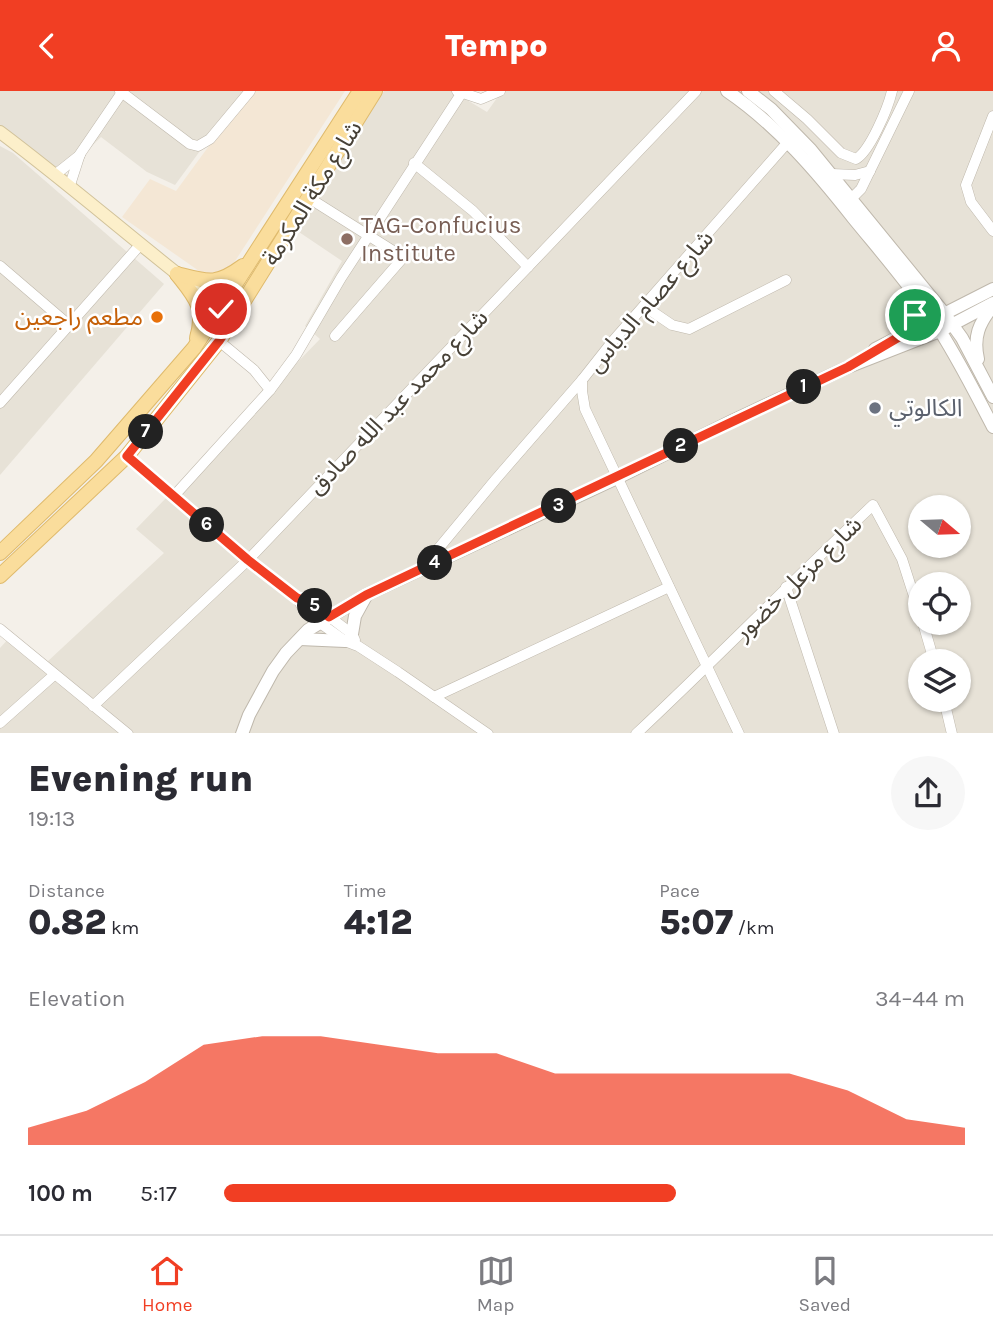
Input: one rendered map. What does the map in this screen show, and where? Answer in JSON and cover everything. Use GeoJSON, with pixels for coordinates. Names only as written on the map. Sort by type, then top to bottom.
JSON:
{"type":"FeatureCollection","features":[{"type":"Feature","properties":{"kind":"main road","name":"شارع مكة المكرمة"},"geometry":{"type":"LineString","coordinates":[[0,554],[96,461],[194,348],[360,91]]}},
{"type":"Feature","properties":{"kind":"main road","name":"شارع مكة المكرمة"},"geometry":{"type":"LineString","coordinates":[[0,576],[127,456],[219,341],[375,91]]}},
{"type":"Feature","properties":{"kind":"main road"},"geometry":{"type":"LineString","coordinates":[[0,132],[70,185],[203,298],[221,309],[238,312]]}},
{"type":"Feature","properties":{"kind":"main road"},"geometry":{"type":"LineString","coordinates":[[177,274],[215,282],[247,264]]}},
{"type":"Feature","properties":{"kind":"main road"},"geometry":{"type":"LineString","coordinates":[[177,274],[196,298],[201,313],[194,348]]}},
{"type":"Feature","properties":{"kind":"street"},"geometry":{"type":"LineString","coordinates":[[70,185],[80,154],[122,91],[190,144],[198,146],[208,142],[250,91]]}},
{"type":"Feature","properties":{"kind":"street"},"geometry":{"type":"LineString","coordinates":[[173,497],[271,390],[296,355],[458,92],[481,99],[500,91]]}},
{"type":"Feature","properties":{"kind":"street","name":"شارع محمد عبد الله صادق"},"geometry":{"type":"LineString","coordinates":[[93,706],[248,560],[696,91]]}},
{"type":"Feature","properties":{"kind":"street"},"geometry":{"type":"LineString","coordinates":[[727,91],[755,111],[788,142],[830,188],[915,295],[939,316],[953,324],[993,397]]}},
{"type":"Feature","properties":{"kind":"street"},"geometry":{"type":"LineString","coordinates":[[748,91],[786,123],[832,174],[939,316],[940,331],[993,427]]}},
{"type":"Feature","properties":{"kind":"street"},"geometry":{"type":"LineString","coordinates":[[774,91],[841,153],[856,159],[863,155],[892,91]]}},
{"type":"Feature","properties":{"kind":"street"},"geometry":{"type":"LineString","coordinates":[[852,199],[861,189],[909,91]]}},
{"type":"Feature","properties":{"kind":"street"},"geometry":{"type":"LineString","coordinates":[[993,116],[966,185],[971,202],[993,232]]}},
{"type":"Feature","properties":{"kind":"street","name":"شارع عصام الدباس"},"geometry":{"type":"LineString","coordinates":[[739,733],[586,409],[582,380],[788,142]]}},
{"type":"Feature","properties":{"kind":"street"},"geometry":{"type":"LineString","coordinates":[[56,174],[80,154]]}},
{"type":"Feature","properties":{"kind":"street"},"geometry":{"type":"LineString","coordinates":[[414,163],[473,211],[528,267]]}},
{"type":"Feature","properties":{"kind":"street"},"geometry":{"type":"LineString","coordinates":[[832,174],[855,175],[870,171]]}},
{"type":"Feature","properties":{"kind":"street"},"geometry":{"type":"LineString","coordinates":[[309,198],[400,253],[401,260],[335,336]]}},
{"type":"Feature","properties":{"kind":"street"},"geometry":{"type":"LineString","coordinates":[[0,403],[140,245]]}},
{"type":"Feature","properties":{"kind":"street"},"geometry":{"type":"LineString","coordinates":[[0,267],[71,326]]}},
{"type":"Feature","properties":{"kind":"street"},"geometry":{"type":"LineString","coordinates":[[644,306],[672,325],[689,329],[786,280]]}},
{"type":"Feature","properties":{"kind":"street"},"geometry":{"type":"LineString","coordinates":[[848,367],[909,331],[993,289]]}},
{"type":"Feature","properties":{"kind":"street"},"geometry":{"type":"LineString","coordinates":[[909,331],[915,315],[915,295]]}},
{"type":"Feature","properties":{"kind":"street"},"geometry":{"type":"LineString","coordinates":[[243,733],[249,715],[272,671],[300,639],[324,620],[366,595],[848,367],[940,331],[993,304]]}},
{"type":"Feature","properties":{"kind":"street"},"geometry":{"type":"LineString","coordinates":[[980,370],[975,346],[976,335],[979,325],[993,304]]}},
{"type":"Feature","properties":{"kind":"street"},"geometry":{"type":"LineString","coordinates":[[219,341],[254,370],[271,390]]}},
{"type":"Feature","properties":{"kind":"street"},"geometry":{"type":"LineString","coordinates":[[423,569],[582,380]]}},
{"type":"Feature","properties":{"kind":"street"},"geometry":{"type":"LineString","coordinates":[[127,456],[248,560],[297,598],[310,602],[324,620],[488,733]]}},
{"type":"Feature","properties":{"kind":"street","name":"شارع مزعل خضور"},"geometry":{"type":"LineString","coordinates":[[636,733],[708,667],[786,587],[873,505],[902,559],[908,578]]}},
{"type":"Feature","properties":{"kind":"street"},"geometry":{"type":"LineString","coordinates":[[434,697],[669,587]]}},
{"type":"Feature","properties":{"kind":"street"},"geometry":{"type":"LineString","coordinates":[[786,587],[834,733]]}},
{"type":"Feature","properties":{"kind":"street"},"geometry":{"type":"LineString","coordinates":[[352,641],[355,616],[366,595]]}},
{"type":"Feature","properties":{"kind":"street"},"geometry":{"type":"LineString","coordinates":[[0,629],[128,733]]}},
{"type":"Feature","properties":{"kind":"street"},"geometry":{"type":"LineString","coordinates":[[300,639],[352,641]]}},
{"type":"Feature","properties":{"kind":"street"},"geometry":{"type":"LineString","coordinates":[[0,723],[54,675]]}},
{"type":"Feature","properties":{"kind":"street"},"geometry":{"type":"LineString","coordinates":[[947,712],[952,733]]}},
{"type":"Feature","properties":{"kind":"street"},"geometry":{"type":"LineString","coordinates":[[233,733],[249,715]]}},
{"type":"Feature","properties":{"kind":"shaded area"},"geometry":{"type":"Polygon","coordinates":[[[0,91],[244,91],[175,185],[147,172],[101,137],[64,173],[0,127],[0,91]]]}},
{"type":"Feature","properties":{"kind":"shaded area"},"geometry":{"type":"Polygon","coordinates":[[[249,91],[345,91],[228,272],[209,278],[122,217],[150,179],[176,191],[249,91]]]}},
{"type":"Feature","properties":{"kind":"shaded area"},"geometry":{"type":"Polygon","coordinates":[[[384,91],[452,91],[487,112],[502,91],[993,91],[993,733],[0,733],[0,648],[10,637],[47,662],[164,553],[136,529],[320,339],[305,326],[342,261],[296,230],[384,91]]]}},
{"type":"Feature","properties":{"kind":"shaded area"},"geometry":{"type":"Polygon","coordinates":[[[0,146],[13,153],[164,284],[0,475],[0,146]]]}},
{"type":"Feature","properties":{"kind":"place","name":"TAG-Confucius Institute"},"geometry":{"type":"Point","coordinates":[347,239]}},
{"type":"Feature","properties":{"kind":"place","name":"مطعم راجعين"},"geometry":{"type":"Point","coordinates":[157,317]}},
{"type":"Feature","properties":{"kind":"place","name":"الكالوتي"},"geometry":{"type":"Point","coordinates":[875,408]}},
{"type":"Feature","properties":{"kind":"route"},"geometry":{"type":"LineString","coordinates":[[221,309],[238,312],[219,341],[127,456],[248,560],[297,598],[310,602],[329,617],[366,595],[541,515],[848,367],[909,331],[915,315]]}}]}
